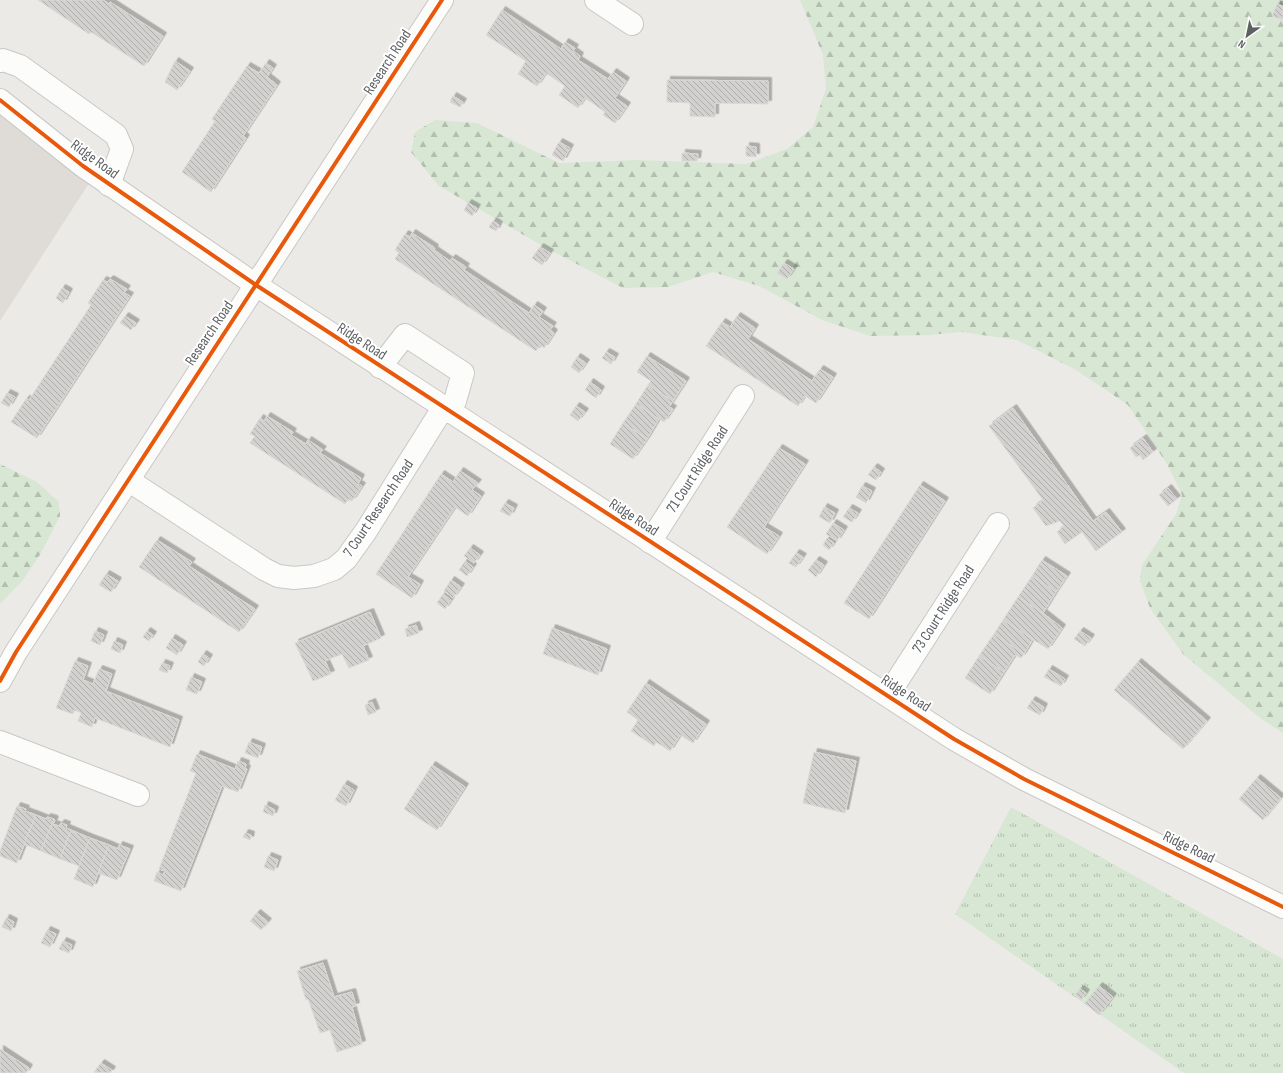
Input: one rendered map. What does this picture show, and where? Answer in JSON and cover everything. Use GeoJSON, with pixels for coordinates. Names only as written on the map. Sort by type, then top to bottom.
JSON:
{"type":"FeatureCollection","features":[{"type":"Feature","properties":{"kind":"street","name":"Research Road"},"geometry":{"type":"LineString","coordinates":[[0,681],[16,652],[442,0]]}},
{"type":"Feature","properties":{"kind":"street"},"geometry":{"type":"LineString","coordinates":[[596,0],[632,24]]}},
{"type":"Feature","properties":{"kind":"street"},"geometry":{"type":"LineString","coordinates":[[0,61],[3,60],[20,66],[116,135],[122,149],[109,185]]}},
{"type":"Feature","properties":{"kind":"street","name":"Ridge Road"},"geometry":{"type":"LineString","coordinates":[[0,100],[109,185],[256,285],[954,739],[996,764],[1283,907]]}},
{"type":"Feature","properties":{"kind":"street","name":"7 Court Research Road"},"geometry":{"type":"LineString","coordinates":[[128,480],[264,569],[278,576],[294,578],[314,576],[334,569],[346,559],[366,531],[446,410],[454,401],[463,373],[404,335],[380,367]]}},
{"type":"Feature","properties":{"kind":"street","name":"71 Court Ridge Road"},"geometry":{"type":"LineString","coordinates":[[650,542],[744,396]]}},
{"type":"Feature","properties":{"kind":"street","name":"73 Court Ridge Road"},"geometry":{"type":"LineString","coordinates":[[888,695],[998,524]]}},
{"type":"Feature","properties":{"kind":"street"},"geometry":{"type":"LineString","coordinates":[[0,742],[138,795]]}},
{"type":"Feature","properties":{"kind":"shaded area"},"geometry":{"type":"Polygon","coordinates":[[[0,100],[95,174],[0,321],[0,100]]]}},
{"type":"Feature","properties":{"kind":"green space"},"geometry":{"type":"Polygon","coordinates":[[[800,0],[1283,0],[1283,733],[1260,718],[1183,654],[1150,608],[1140,581],[1142,565],[1176,514],[1182,495],[1167,464],[1128,405],[1076,370],[1017,340],[961,332],[929,335],[870,336],[822,320],[759,286],[713,272],[668,287],[623,288],[548,249],[439,186],[411,152],[415,132],[435,120],[477,123],[559,163],[636,160],[746,164],[787,149],[813,127],[826,89],[823,55],[800,0]]]}},
{"type":"Feature","properties":{"kind":"green space"},"geometry":{"type":"Polygon","coordinates":[[[0,464],[37,482],[59,502],[60,516],[41,553],[23,580],[0,604],[0,464]]]}},
{"type":"Feature","properties":{"kind":"green space"},"geometry":{"type":"Polygon","coordinates":[[[1011,807],[1283,959],[1283,1073],[1184,1073],[955,914],[1011,807]]]}},
{"type":"Feature","properties":{"kind":"building"},"geometry":{"type":"Polygon","coordinates":[[[38,0],[103,0],[109,4],[110,2],[163,36],[144,66],[91,32],[89,34],[38,0]]]}},
{"type":"Feature","properties":{"kind":"building"},"geometry":{"type":"Polygon","coordinates":[[[1277,4],[1283,6],[1283,20],[1272,16],[1277,4]]]}},
{"type":"Feature","properties":{"kind":"building"},"geometry":{"type":"Polygon","coordinates":[[[502,10],[561,49],[565,42],[575,48],[573,51],[580,56],[578,60],[608,79],[613,72],[626,81],[615,98],[627,106],[615,123],[603,115],[605,112],[585,98],[578,108],[559,95],[565,86],[546,73],[537,86],[518,74],[526,61],[486,35],[502,10]]]}},
{"type":"Feature","properties":{"kind":"building"},"geometry":{"type":"Polygon","coordinates":[[[175,61],[190,71],[177,90],[165,82],[175,61]]]}},
{"type":"Feature","properties":{"kind":"building"},"geometry":{"type":"Polygon","coordinates":[[[266,63],[273,68],[267,77],[277,85],[243,136],[246,138],[211,192],[182,172],[215,121],[212,119],[247,66],[259,73],[266,63]]]}},
{"type":"Feature","properties":{"kind":"building"},"geometry":{"type":"Polygon","coordinates":[[[667,80],[768,81],[768,104],[715,103],[715,117],[690,116],[690,103],[667,102],[667,80]]]}},
{"type":"Feature","properties":{"kind":"building"},"geometry":{"type":"Polygon","coordinates":[[[453,96],[463,102],[460,107],[450,102],[453,96]]]}},
{"type":"Feature","properties":{"kind":"building"},"geometry":{"type":"Polygon","coordinates":[[[559,142],[570,148],[563,161],[552,155],[559,142]]]}},
{"type":"Feature","properties":{"kind":"building"},"geometry":{"type":"Polygon","coordinates":[[[746,146],[756,147],[756,157],[746,156],[746,146]]]}},
{"type":"Feature","properties":{"kind":"building"},"geometry":{"type":"Polygon","coordinates":[[[682,153],[698,154],[697,161],[682,161],[682,153]]]}},
{"type":"Feature","properties":{"kind":"building"},"geometry":{"type":"Polygon","coordinates":[[[468,203],[477,208],[472,216],[464,210],[468,203]]]}},
{"type":"Feature","properties":{"kind":"building"},"geometry":{"type":"Polygon","coordinates":[[[493,221],[499,225],[496,231],[489,227],[493,221]]]}},
{"type":"Feature","properties":{"kind":"building"},"geometry":{"type":"Polygon","coordinates":[[[412,233],[435,248],[434,250],[450,261],[452,258],[466,267],[464,270],[529,313],[534,305],[543,311],[539,317],[553,326],[550,330],[554,333],[544,348],[540,345],[536,351],[395,259],[399,253],[395,250],[405,234],[410,237],[412,233]]]}},
{"type":"Feature","properties":{"kind":"building"},"geometry":{"type":"Polygon","coordinates":[[[540,247],[550,253],[542,265],[532,258],[540,247]]]}},
{"type":"Feature","properties":{"kind":"building"},"geometry":{"type":"Polygon","coordinates":[[[784,263],[794,269],[787,279],[777,273],[784,263]]]}},
{"type":"Feature","properties":{"kind":"building"},"geometry":{"type":"Polygon","coordinates":[[[110,279],[127,289],[124,293],[130,296],[37,438],[11,422],[26,399],[29,400],[91,305],[88,303],[103,280],[107,282],[110,279]]]}},
{"type":"Feature","properties":{"kind":"building"},"geometry":{"type":"Polygon","coordinates":[[[62,288],[69,292],[63,303],[56,298],[62,288]]]}},
{"type":"Feature","properties":{"kind":"building"},"geometry":{"type":"Polygon","coordinates":[[[125,316],[136,323],[131,330],[120,323],[125,316]]]}},
{"type":"Feature","properties":{"kind":"building"},"geometry":{"type":"Polygon","coordinates":[[[737,316],[755,328],[748,339],[812,381],[820,369],[833,377],[816,403],[805,396],[798,406],[706,346],[722,322],[730,327],[737,316]]]}},
{"type":"Feature","properties":{"kind":"building"},"geometry":{"type":"Polygon","coordinates":[[[606,352],[615,357],[611,364],[602,358],[606,352]]]}},
{"type":"Feature","properties":{"kind":"building"},"geometry":{"type":"Polygon","coordinates":[[[647,356],[686,381],[673,401],[648,385],[651,381],[637,372],[647,356]]]}},
{"type":"Feature","properties":{"kind":"building"},"geometry":{"type":"Polygon","coordinates":[[[577,357],[586,363],[579,373],[571,367],[577,357]]]}},
{"type":"Feature","properties":{"kind":"building"},"geometry":{"type":"Polygon","coordinates":[[[590,382],[601,390],[596,398],[585,390],[590,382]]]}},
{"type":"Feature","properties":{"kind":"building"},"geometry":{"type":"Polygon","coordinates":[[[648,385],[673,401],[669,407],[673,409],[664,422],[636,404],[648,385]]]}},
{"type":"Feature","properties":{"kind":"building"},"geometry":{"type":"Polygon","coordinates":[[[7,393],[15,397],[9,407],[1,403],[7,393]]]}},
{"type":"Feature","properties":{"kind":"building"},"geometry":{"type":"Polygon","coordinates":[[[636,404],[659,419],[647,439],[623,423],[636,404]]]}},
{"type":"Feature","properties":{"kind":"building"},"geometry":{"type":"Polygon","coordinates":[[[576,406],[585,412],[578,421],[570,415],[576,406]]]}},
{"type":"Feature","properties":{"kind":"building"},"geometry":{"type":"Polygon","coordinates":[[[1013,408],[1093,521],[1106,512],[1122,532],[1096,551],[1082,532],[1065,544],[1057,532],[1064,526],[1060,521],[1046,526],[1033,508],[1043,500],[989,426],[1013,408]]]}},
{"type":"Feature","properties":{"kind":"building"},"geometry":{"type":"Polygon","coordinates":[[[267,416],[293,432],[291,435],[306,444],[308,440],[323,450],[320,453],[361,478],[358,484],[362,486],[352,501],[348,499],[345,504],[250,443],[255,436],[250,434],[260,418],[264,421],[267,416]]]}},
{"type":"Feature","properties":{"kind":"building"},"geometry":{"type":"Polygon","coordinates":[[[623,423],[647,439],[633,459],[610,444],[623,423]]]}},
{"type":"Feature","properties":{"kind":"building"},"geometry":{"type":"Polygon","coordinates":[[[1143,438],[1153,452],[1143,460],[1140,455],[1136,457],[1130,448],[1143,438]]]}},
{"type":"Feature","properties":{"kind":"building"},"geometry":{"type":"Polygon","coordinates":[[[779,448],[805,464],[764,527],[779,536],[767,554],[727,527],[779,448]]]}},
{"type":"Feature","properties":{"kind":"building"},"geometry":{"type":"Polygon","coordinates":[[[874,467],[881,472],[876,480],[868,475],[874,467]]]}},
{"type":"Feature","properties":{"kind":"building"},"geometry":{"type":"Polygon","coordinates":[[[460,471],[478,483],[472,490],[481,496],[468,516],[455,507],[408,577],[420,584],[412,598],[376,574],[441,474],[453,482],[460,471]]]}},
{"type":"Feature","properties":{"kind":"building"},"geometry":{"type":"Polygon","coordinates":[[[920,485],[945,501],[869,619],[844,603],[920,485]]]}},
{"type":"Feature","properties":{"kind":"building"},"geometry":{"type":"Polygon","coordinates":[[[862,486],[872,491],[866,503],[856,497],[862,486]]]}},
{"type":"Feature","properties":{"kind":"building"},"geometry":{"type":"Polygon","coordinates":[[[1168,488],[1177,499],[1168,506],[1159,495],[1168,488]]]}},
{"type":"Feature","properties":{"kind":"building"},"geometry":{"type":"Polygon","coordinates":[[[505,503],[514,508],[510,516],[500,511],[505,503]]]}},
{"type":"Feature","properties":{"kind":"building"},"geometry":{"type":"Polygon","coordinates":[[[824,507],[835,513],[830,523],[819,517],[824,507]]]}},
{"type":"Feature","properties":{"kind":"building"},"geometry":{"type":"Polygon","coordinates":[[[849,508],[858,513],[852,522],[843,517],[849,508]]]}},
{"type":"Feature","properties":{"kind":"building"},"geometry":{"type":"Polygon","coordinates":[[[833,523],[844,530],[837,541],[826,534],[833,523]]]}},
{"type":"Feature","properties":{"kind":"building"},"geometry":{"type":"Polygon","coordinates":[[[827,538],[834,543],[829,550],[823,545],[827,538]]]}},
{"type":"Feature","properties":{"kind":"building"},"geometry":{"type":"Polygon","coordinates":[[[157,540],[192,562],[189,566],[255,609],[239,632],[139,567],[157,540]]]}},
{"type":"Feature","properties":{"kind":"building"},"geometry":{"type":"Polygon","coordinates":[[[470,548],[480,555],[474,563],[464,556],[470,548]]]}},
{"type":"Feature","properties":{"kind":"building"},"geometry":{"type":"Polygon","coordinates":[[[796,553],[803,557],[796,567],[789,563],[796,553]]]}},
{"type":"Feature","properties":{"kind":"building"},"geometry":{"type":"Polygon","coordinates":[[[816,560],[824,565],[816,577],[808,570],[816,560]]]}},
{"type":"Feature","properties":{"kind":"building"},"geometry":{"type":"Polygon","coordinates":[[[1042,560],[1067,576],[1056,592],[1032,576],[1042,560]]]}},
{"type":"Feature","properties":{"kind":"building"},"geometry":{"type":"Polygon","coordinates":[[[465,561],[473,567],[467,576],[459,570],[465,561]]]}},
{"type":"Feature","properties":{"kind":"building"},"geometry":{"type":"Polygon","coordinates":[[[106,574],[118,581],[111,592],[99,585],[106,574]]]}},
{"type":"Feature","properties":{"kind":"building"},"geometry":{"type":"Polygon","coordinates":[[[1032,576],[1056,592],[1043,613],[1018,597],[1032,576]]]}},
{"type":"Feature","properties":{"kind":"building"},"geometry":{"type":"Polygon","coordinates":[[[451,580],[461,587],[453,598],[444,591],[451,580]]]}},
{"type":"Feature","properties":{"kind":"building"},"geometry":{"type":"Polygon","coordinates":[[[443,594],[451,600],[445,609],[437,603],[443,594]]]}},
{"type":"Feature","properties":{"kind":"building"},"geometry":{"type":"Polygon","coordinates":[[[1018,597],[1043,613],[1062,628],[1048,649],[1003,620],[1018,597]]]}},
{"type":"Feature","properties":{"kind":"building"},"geometry":{"type":"Polygon","coordinates":[[[370,612],[381,638],[363,646],[369,660],[349,668],[342,654],[325,661],[331,674],[313,681],[295,643],[370,612]]]}},
{"type":"Feature","properties":{"kind":"building"},"geometry":{"type":"Polygon","coordinates":[[[1003,620],[1033,639],[1024,654],[994,634],[1003,620]]]}},
{"type":"Feature","properties":{"kind":"building"},"geometry":{"type":"Polygon","coordinates":[[[416,625],[419,633],[407,637],[405,629],[416,625]]]}},
{"type":"Feature","properties":{"kind":"building"},"geometry":{"type":"Polygon","coordinates":[[[552,628],[607,649],[598,675],[543,654],[552,628]]]}},
{"type":"Feature","properties":{"kind":"building"},"geometry":{"type":"Polygon","coordinates":[[[95,631],[104,635],[100,645],[91,641],[95,631]]]}},
{"type":"Feature","properties":{"kind":"building"},"geometry":{"type":"Polygon","coordinates":[[[147,631],[153,635],[149,641],[143,637],[147,631]]]}},
{"type":"Feature","properties":{"kind":"building"},"geometry":{"type":"Polygon","coordinates":[[[1080,631],[1091,638],[1085,646],[1074,639],[1080,631]]]}},
{"type":"Feature","properties":{"kind":"building"},"geometry":{"type":"Polygon","coordinates":[[[994,634],[1024,654],[1021,658],[1015,655],[1004,672],[979,656],[994,634]]]}},
{"type":"Feature","properties":{"kind":"building"},"geometry":{"type":"Polygon","coordinates":[[[172,638],[183,645],[177,655],[166,648],[172,638]]]}},
{"type":"Feature","properties":{"kind":"building"},"geometry":{"type":"Polygon","coordinates":[[[114,641],[123,645],[120,653],[111,649],[114,641]]]}},
{"type":"Feature","properties":{"kind":"building"},"geometry":{"type":"Polygon","coordinates":[[[203,654],[209,658],[204,666],[198,662],[203,654]]]}},
{"type":"Feature","properties":{"kind":"building"},"geometry":{"type":"Polygon","coordinates":[[[979,656],[1004,672],[990,694],[965,678],[979,656]]]}},
{"type":"Feature","properties":{"kind":"building"},"geometry":{"type":"Polygon","coordinates":[[[75,661],[88,666],[83,680],[93,684],[99,669],[112,674],[106,691],[179,720],[170,747],[95,718],[92,727],[78,721],[81,713],[75,710],[73,714],[56,708],[75,661]]]}},
{"type":"Feature","properties":{"kind":"building"},"geometry":{"type":"Polygon","coordinates":[[[1138,662],[1207,721],[1183,749],[1114,690],[1138,662]]]}},
{"type":"Feature","properties":{"kind":"building"},"geometry":{"type":"Polygon","coordinates":[[[162,663],[170,666],[167,673],[159,670],[162,663]]]}},
{"type":"Feature","properties":{"kind":"building"},"geometry":{"type":"Polygon","coordinates":[[[1049,669],[1065,679],[1061,686],[1044,677],[1049,669]]]}},
{"type":"Feature","properties":{"kind":"building"},"geometry":{"type":"Polygon","coordinates":[[[191,677],[202,682],[197,694],[186,690],[191,677]]]}},
{"type":"Feature","properties":{"kind":"building"},"geometry":{"type":"Polygon","coordinates":[[[646,683],[706,724],[693,743],[680,735],[670,751],[656,742],[654,746],[631,731],[638,720],[627,712],[646,683]]]}},
{"type":"Feature","properties":{"kind":"building"},"geometry":{"type":"Polygon","coordinates":[[[1032,700],[1044,707],[1040,715],[1027,708],[1032,700]]]}},
{"type":"Feature","properties":{"kind":"building"},"geometry":{"type":"Polygon","coordinates":[[[372,702],[376,712],[368,715],[365,705],[372,702]]]}},
{"type":"Feature","properties":{"kind":"building"},"geometry":{"type":"Polygon","coordinates":[[[249,742],[262,747],[258,758],[245,753],[249,742]]]}},
{"type":"Feature","properties":{"kind":"building"},"geometry":{"type":"Polygon","coordinates":[[[814,752],[856,761],[845,813],[803,803],[814,752]]]}},
{"type":"Feature","properties":{"kind":"building"},"geometry":{"type":"Polygon","coordinates":[[[197,754],[235,769],[238,761],[246,764],[245,768],[247,769],[238,792],[222,786],[181,891],[154,881],[157,872],[163,875],[165,871],[159,869],[196,773],[190,771],[197,754]]]}},
{"type":"Feature","properties":{"kind":"building"},"geometry":{"type":"Polygon","coordinates":[[[432,765],[465,787],[437,830],[404,809],[432,765]]]}},
{"type":"Feature","properties":{"kind":"building"},"geometry":{"type":"Polygon","coordinates":[[[1257,778],[1281,798],[1263,820],[1239,799],[1257,778]]]}},
{"type":"Feature","properties":{"kind":"building"},"geometry":{"type":"Polygon","coordinates":[[[344,784],[354,790],[346,806],[335,800],[344,784]]]}},
{"type":"Feature","properties":{"kind":"building"},"geometry":{"type":"Polygon","coordinates":[[[265,805],[275,810],[273,816],[263,812],[265,805]]]}},
{"type":"Feature","properties":{"kind":"building"},"geometry":{"type":"Polygon","coordinates":[[[17,806],[36,815],[17,863],[0,856],[0,851],[17,806]]]}},
{"type":"Feature","properties":{"kind":"building"},"geometry":{"type":"Polygon","coordinates":[[[36,815],[46,819],[47,817],[54,819],[41,851],[24,844],[36,815]]]}},
{"type":"Feature","properties":{"kind":"building"},"geometry":{"type":"Polygon","coordinates":[[[54,819],[53,824],[59,826],[61,823],[67,825],[66,828],[71,830],[60,859],[41,851],[54,819]]]}},
{"type":"Feature","properties":{"kind":"building"},"geometry":{"type":"Polygon","coordinates":[[[71,830],[90,838],[79,866],[60,859],[71,830]]]}},
{"type":"Feature","properties":{"kind":"building"},"geometry":{"type":"Polygon","coordinates":[[[245,833],[251,835],[250,840],[243,837],[245,833]]]}},
{"type":"Feature","properties":{"kind":"building"},"geometry":{"type":"Polygon","coordinates":[[[90,838],[109,845],[93,887],[74,879],[90,838]]]}},
{"type":"Feature","properties":{"kind":"building"},"geometry":{"type":"Polygon","coordinates":[[[109,845],[118,849],[119,845],[130,849],[117,880],[98,873],[109,845]]]}},
{"type":"Feature","properties":{"kind":"building"},"geometry":{"type":"Polygon","coordinates":[[[268,856],[278,860],[274,871],[264,867],[268,856]]]}},
{"type":"Feature","properties":{"kind":"building"},"geometry":{"type":"Polygon","coordinates":[[[257,913],[268,922],[261,930],[250,921],[257,913]]]}},
{"type":"Feature","properties":{"kind":"building"},"geometry":{"type":"Polygon","coordinates":[[[6,918],[14,922],[11,931],[2,927],[6,918]]]}},
{"type":"Feature","properties":{"kind":"building"},"geometry":{"type":"Polygon","coordinates":[[[47,930],[56,934],[50,947],[41,943],[47,930]]]}},
{"type":"Feature","properties":{"kind":"building"},"geometry":{"type":"Polygon","coordinates":[[[63,941],[72,945],[69,953],[59,949],[63,941]]]}},
{"type":"Feature","properties":{"kind":"building"},"geometry":{"type":"Polygon","coordinates":[[[323,963],[334,997],[352,992],[356,1006],[352,1007],[362,1044],[337,1052],[330,1030],[320,1033],[308,999],[306,1000],[297,971],[323,963]]]}},
{"type":"Feature","properties":{"kind":"building"},"geometry":{"type":"Polygon","coordinates":[[[1099,986],[1113,997],[1099,1015],[1085,1003],[1099,986]]]}},
{"type":"Feature","properties":{"kind":"building"},"geometry":{"type":"Polygon","coordinates":[[[1080,989],[1086,993],[1081,1000],[1075,995],[1080,989]]]}},
{"type":"Feature","properties":{"kind":"building"},"geometry":{"type":"Polygon","coordinates":[[[0,1049],[29,1068],[26,1073],[0,1073],[0,1049]]]}},
{"type":"Feature","properties":{"kind":"building"},"geometry":{"type":"Polygon","coordinates":[[[101,1063],[112,1070],[110,1073],[94,1072],[101,1063]]]}},
{"type":"Feature","properties":{"kind":"cycle path"},"geometry":{"type":"LineString","coordinates":[[0,681],[16,652],[442,0]]}},
{"type":"Feature","properties":{"kind":"cycle path"},"geometry":{"type":"LineString","coordinates":[[0,100],[83,166],[256,285],[954,739],[1024,779],[1283,907]]}}]}
